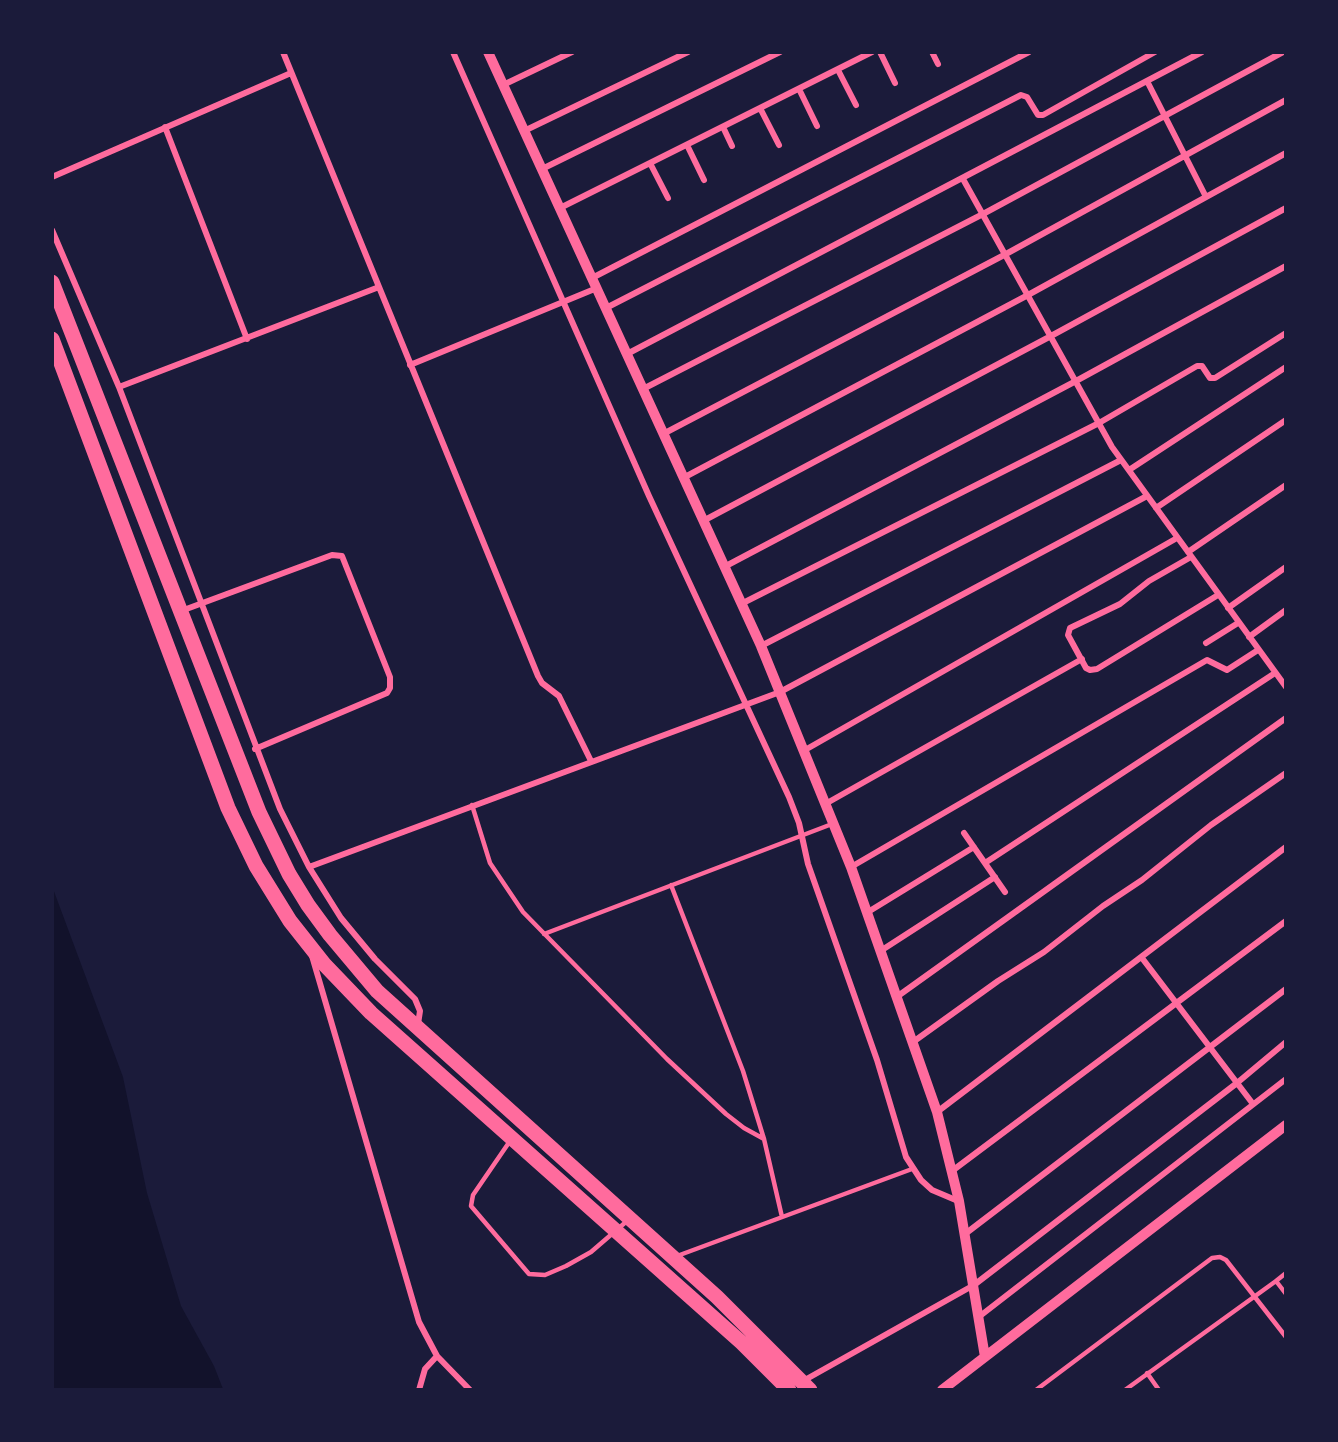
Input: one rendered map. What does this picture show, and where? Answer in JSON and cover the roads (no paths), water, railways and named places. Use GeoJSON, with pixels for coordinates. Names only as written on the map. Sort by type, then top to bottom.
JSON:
{"type":"FeatureCollection","features":[{"type":"Feature","properties":{"kind":"highway"},"geometry":{"type":"LineString","coordinates":[[52,282],[259,812],[289,874],[347,957],[377,991],[762,1340],[806,1385]]}},
{"type":"Feature","properties":{"kind":"highway"},"geometry":{"type":"LineString","coordinates":[[52,339],[228,808],[267,885],[309,947],[371,1013],[742,1343],[788,1389]]}},
{"type":"Feature","properties":{"kind":"street"},"geometry":{"type":"LineString","coordinates":[[283,52],[538,676],[559,696],[591,761]]}},
{"type":"Feature","properties":{"kind":"street"},"geometry":{"type":"LineString","coordinates":[[453,52],[649,496],[748,704],[792,804],[808,864],[877,1060],[912,1169],[932,1190],[959,1201]]}},
{"type":"Feature","properties":{"kind":"street"},"geometry":{"type":"LineString","coordinates":[[488,52],[761,646],[851,867],[937,1112],[959,1201],[986,1357]]}},
{"type":"Feature","properties":{"kind":"street"},"geometry":{"type":"LineString","coordinates":[[503,85],[572,52]]}},
{"type":"Feature","properties":{"kind":"street"},"geometry":{"type":"LineString","coordinates":[[524,131],[688,52]]}},
{"type":"Feature","properties":{"kind":"street"},"geometry":{"type":"LineString","coordinates":[[542,169],[780,52]]}},
{"type":"Feature","properties":{"kind":"street"},"geometry":{"type":"LineString","coordinates":[[560,208],[872,52]]}},
{"type":"Feature","properties":{"kind":"street"},"geometry":{"type":"LineString","coordinates":[[880,52],[895,83]]}},
{"type":"Feature","properties":{"kind":"street"},"geometry":{"type":"LineString","coordinates":[[932,52],[938,64]]}},
{"type":"Feature","properties":{"kind":"street"},"geometry":{"type":"LineString","coordinates":[[592,278],[1029,52]]}},
{"type":"Feature","properties":{"kind":"street"},"geometry":{"type":"LineString","coordinates":[[606,308],[1022,95],[1027,97],[1037,114],[1043,115],[1155,52]]}},
{"type":"Feature","properties":{"kind":"street"},"geometry":{"type":"LineString","coordinates":[[627,354],[1202,52]]}},
{"type":"Feature","properties":{"kind":"street"},"geometry":{"type":"LineString","coordinates":[[643,389],[983,214],[1283,52]]}},
{"type":"Feature","properties":{"kind":"street"},"geometry":{"type":"LineString","coordinates":[[838,69],[856,105]]}},
{"type":"Feature","properties":{"kind":"street"},"geometry":{"type":"LineString","coordinates":[[52,177],[291,73]]}},
{"type":"Feature","properties":{"kind":"street"},"geometry":{"type":"LineString","coordinates":[[1147,81],[1206,197]]}},
{"type":"Feature","properties":{"kind":"street"},"geometry":{"type":"LineString","coordinates":[[799,89],[817,126]]}},
{"type":"Feature","properties":{"kind":"street"},"geometry":{"type":"LineString","coordinates":[[663,434],[1005,254],[1286,100]]}},
{"type":"Feature","properties":{"kind":"street"},"geometry":{"type":"LineString","coordinates":[[760,108],[779,145]]}},
{"type":"Feature","properties":{"kind":"street"},"geometry":{"type":"LineString","coordinates":[[723,127],[732,146]]}},
{"type":"Feature","properties":{"kind":"street"},"geometry":{"type":"LineString","coordinates":[[165,128],[247,339]]}},
{"type":"Feature","properties":{"kind":"street"},"geometry":{"type":"LineString","coordinates":[[687,145],[704,180]]}},
{"type":"Feature","properties":{"kind":"street"},"geometry":{"type":"LineString","coordinates":[[683,478],[1028,295],[1286,153]]}},
{"type":"Feature","properties":{"kind":"street"},"geometry":{"type":"LineString","coordinates":[[650,163],[668,198]]}},
{"type":"Feature","properties":{"kind":"street"},"geometry":{"type":"LineString","coordinates":[[963,178],[1121,460],[1286,687]]}},
{"type":"Feature","properties":{"kind":"street"},"geometry":{"type":"LineString","coordinates":[[703,521],[1286,208]]}},
{"type":"Feature","properties":{"kind":"street"},"geometry":{"type":"LineString","coordinates":[[52,230],[119,387],[255,749],[280,809],[309,867],[359,941],[415,999],[420,1016],[416,1028]]}},
{"type":"Feature","properties":{"kind":"street"},"geometry":{"type":"LineString","coordinates":[[724,567],[1076,381],[1286,266]]}},
{"type":"Feature","properties":{"kind":"street"},"geometry":{"type":"LineString","coordinates":[[119,387],[378,287]]}},
{"type":"Feature","properties":{"kind":"street"},"geometry":{"type":"LineString","coordinates":[[410,364],[597,288]]}},
{"type":"Feature","properties":{"kind":"street"},"geometry":{"type":"LineString","coordinates":[[741,604],[1099,423],[1197,366],[1202,366],[1210,378],[1218,376],[1286,333]]}},
{"type":"Feature","properties":{"kind":"street"},"geometry":{"type":"LineString","coordinates":[[1129,470],[1286,367]]}},
{"type":"Feature","properties":{"kind":"street"},"geometry":{"type":"LineString","coordinates":[[1156,508],[1286,420]]}},
{"type":"Feature","properties":{"kind":"street"},"geometry":{"type":"LineString","coordinates":[[761,646],[1121,460]]}},
{"type":"Feature","properties":{"kind":"street"},"geometry":{"type":"LineString","coordinates":[[1218,595],[1095,670],[1088,669],[1068,634],[1070,628],[1120,604],[1286,485]]}},
{"type":"Feature","properties":{"kind":"street"},"geometry":{"type":"LineString","coordinates":[[309,867],[780,692],[1147,496]]}},
{"type":"Feature","properties":{"kind":"street"},"geometry":{"type":"LineString","coordinates":[[805,750],[1177,538]]}},
{"type":"Feature","properties":{"kind":"street"},"geometry":{"type":"LineString","coordinates":[[180,611],[338,554],[342,556],[390,677],[390,688],[387,693],[255,749]]}},
{"type":"Feature","properties":{"kind":"street"},"geometry":{"type":"LineString","coordinates":[[1228,608],[1286,567]]}},
{"type":"Feature","properties":{"kind":"street"},"geometry":{"type":"LineString","coordinates":[[1249,637],[1286,610]]}},
{"type":"Feature","properties":{"kind":"street"},"geometry":{"type":"LineString","coordinates":[[1206,643],[1238,623]]}},
{"type":"Feature","properties":{"kind":"street"},"geometry":{"type":"LineString","coordinates":[[851,867],[1207,660],[1227,670],[1258,650]]}},
{"type":"Feature","properties":{"kind":"street"},"geometry":{"type":"LineString","coordinates":[[826,803],[1082,659]]}},
{"type":"Feature","properties":{"kind":"street"},"geometry":{"type":"LineString","coordinates":[[985,863],[1277,676],[1286,674]]}},
{"type":"Feature","properties":{"kind":"street"},"geometry":{"type":"LineString","coordinates":[[898,996],[1286,718]]}},
{"type":"Feature","properties":{"kind":"street"},"geometry":{"type":"LineString","coordinates":[[913,1042],[1044,952],[1103,906],[1149,875],[1211,825],[1286,773]]}},
{"type":"Feature","properties":{"kind":"street"},"geometry":{"type":"LineString","coordinates":[[964,833],[1005,892]]}},
{"type":"Feature","properties":{"kind":"street"},"geometry":{"type":"LineString","coordinates":[[868,912],[974,847]]}},
{"type":"Feature","properties":{"kind":"street"},"geometry":{"type":"LineString","coordinates":[[937,1112],[1286,847]]}},
{"type":"Feature","properties":{"kind":"street"},"geometry":{"type":"LineString","coordinates":[[882,950],[995,877]]}},
{"type":"Feature","properties":{"kind":"street"},"geometry":{"type":"LineString","coordinates":[[952,1171],[1286,921]]}},
{"type":"Feature","properties":{"kind":"street"},"geometry":{"type":"LineString","coordinates":[[309,947],[419,1322],[437,1356],[470,1389]]}},
{"type":"Feature","properties":{"kind":"street"},"geometry":{"type":"LineString","coordinates":[[1142,958],[1253,1104]]}},
{"type":"Feature","properties":{"kind":"street"},"geometry":{"type":"LineString","coordinates":[[965,1234],[1286,989]]}},
{"type":"Feature","properties":{"kind":"street"},"geometry":{"type":"LineString","coordinates":[[806,1385],[974,1285],[1237,1083],[1286,1042]]}},
{"type":"Feature","properties":{"kind":"street"},"geometry":{"type":"LineString","coordinates":[[980,1316],[1286,1079]]}},
{"type":"Feature","properties":{"kind":"street"},"geometry":{"type":"LineString","coordinates":[[942,1389],[1286,1125]]}},
{"type":"Feature","properties":{"kind":"street"},"geometry":{"type":"LineString","coordinates":[[419,1389],[425,1369],[437,1356]]}},
{"type":"Feature","properties":{"kind":"lane"},"geometry":{"type":"LineString","coordinates":[[472,805],[490,863],[517,904],[667,1059],[726,1114],[744,1128],[764,1139]]}},
{"type":"Feature","properties":{"kind":"lane"},"geometry":{"type":"LineString","coordinates":[[544,934],[834,823]]}},
{"type":"Feature","properties":{"kind":"lane"},"geometry":{"type":"LineString","coordinates":[[671,885],[743,1071],[764,1139],[782,1217]]}},
{"type":"Feature","properties":{"kind":"lane"},"geometry":{"type":"LineString","coordinates":[[512,1138],[473,1195],[471,1206],[529,1274],[539,1276],[566,1266],[591,1252],[617,1232],[629,1219]]}},
{"type":"Feature","properties":{"kind":"lane"},"geometry":{"type":"LineString","coordinates":[[672,1258],[912,1169]]}},
{"type":"Feature","properties":{"kind":"lane"},"geometry":{"type":"LineString","coordinates":[[1036,1389],[1212,1258],[1226,1260],[1286,1337]]}},
{"type":"Feature","properties":{"kind":"lane"},"geometry":{"type":"LineString","coordinates":[[1125,1389],[1286,1273]]}},
{"type":"Feature","properties":{"kind":"lane"},"geometry":{"type":"LineString","coordinates":[[1276,1281],[1286,1294]]}},
{"type":"Feature","properties":{"kind":"lane"},"geometry":{"type":"LineString","coordinates":[[1147,1372],[1159,1389]]}}]}
